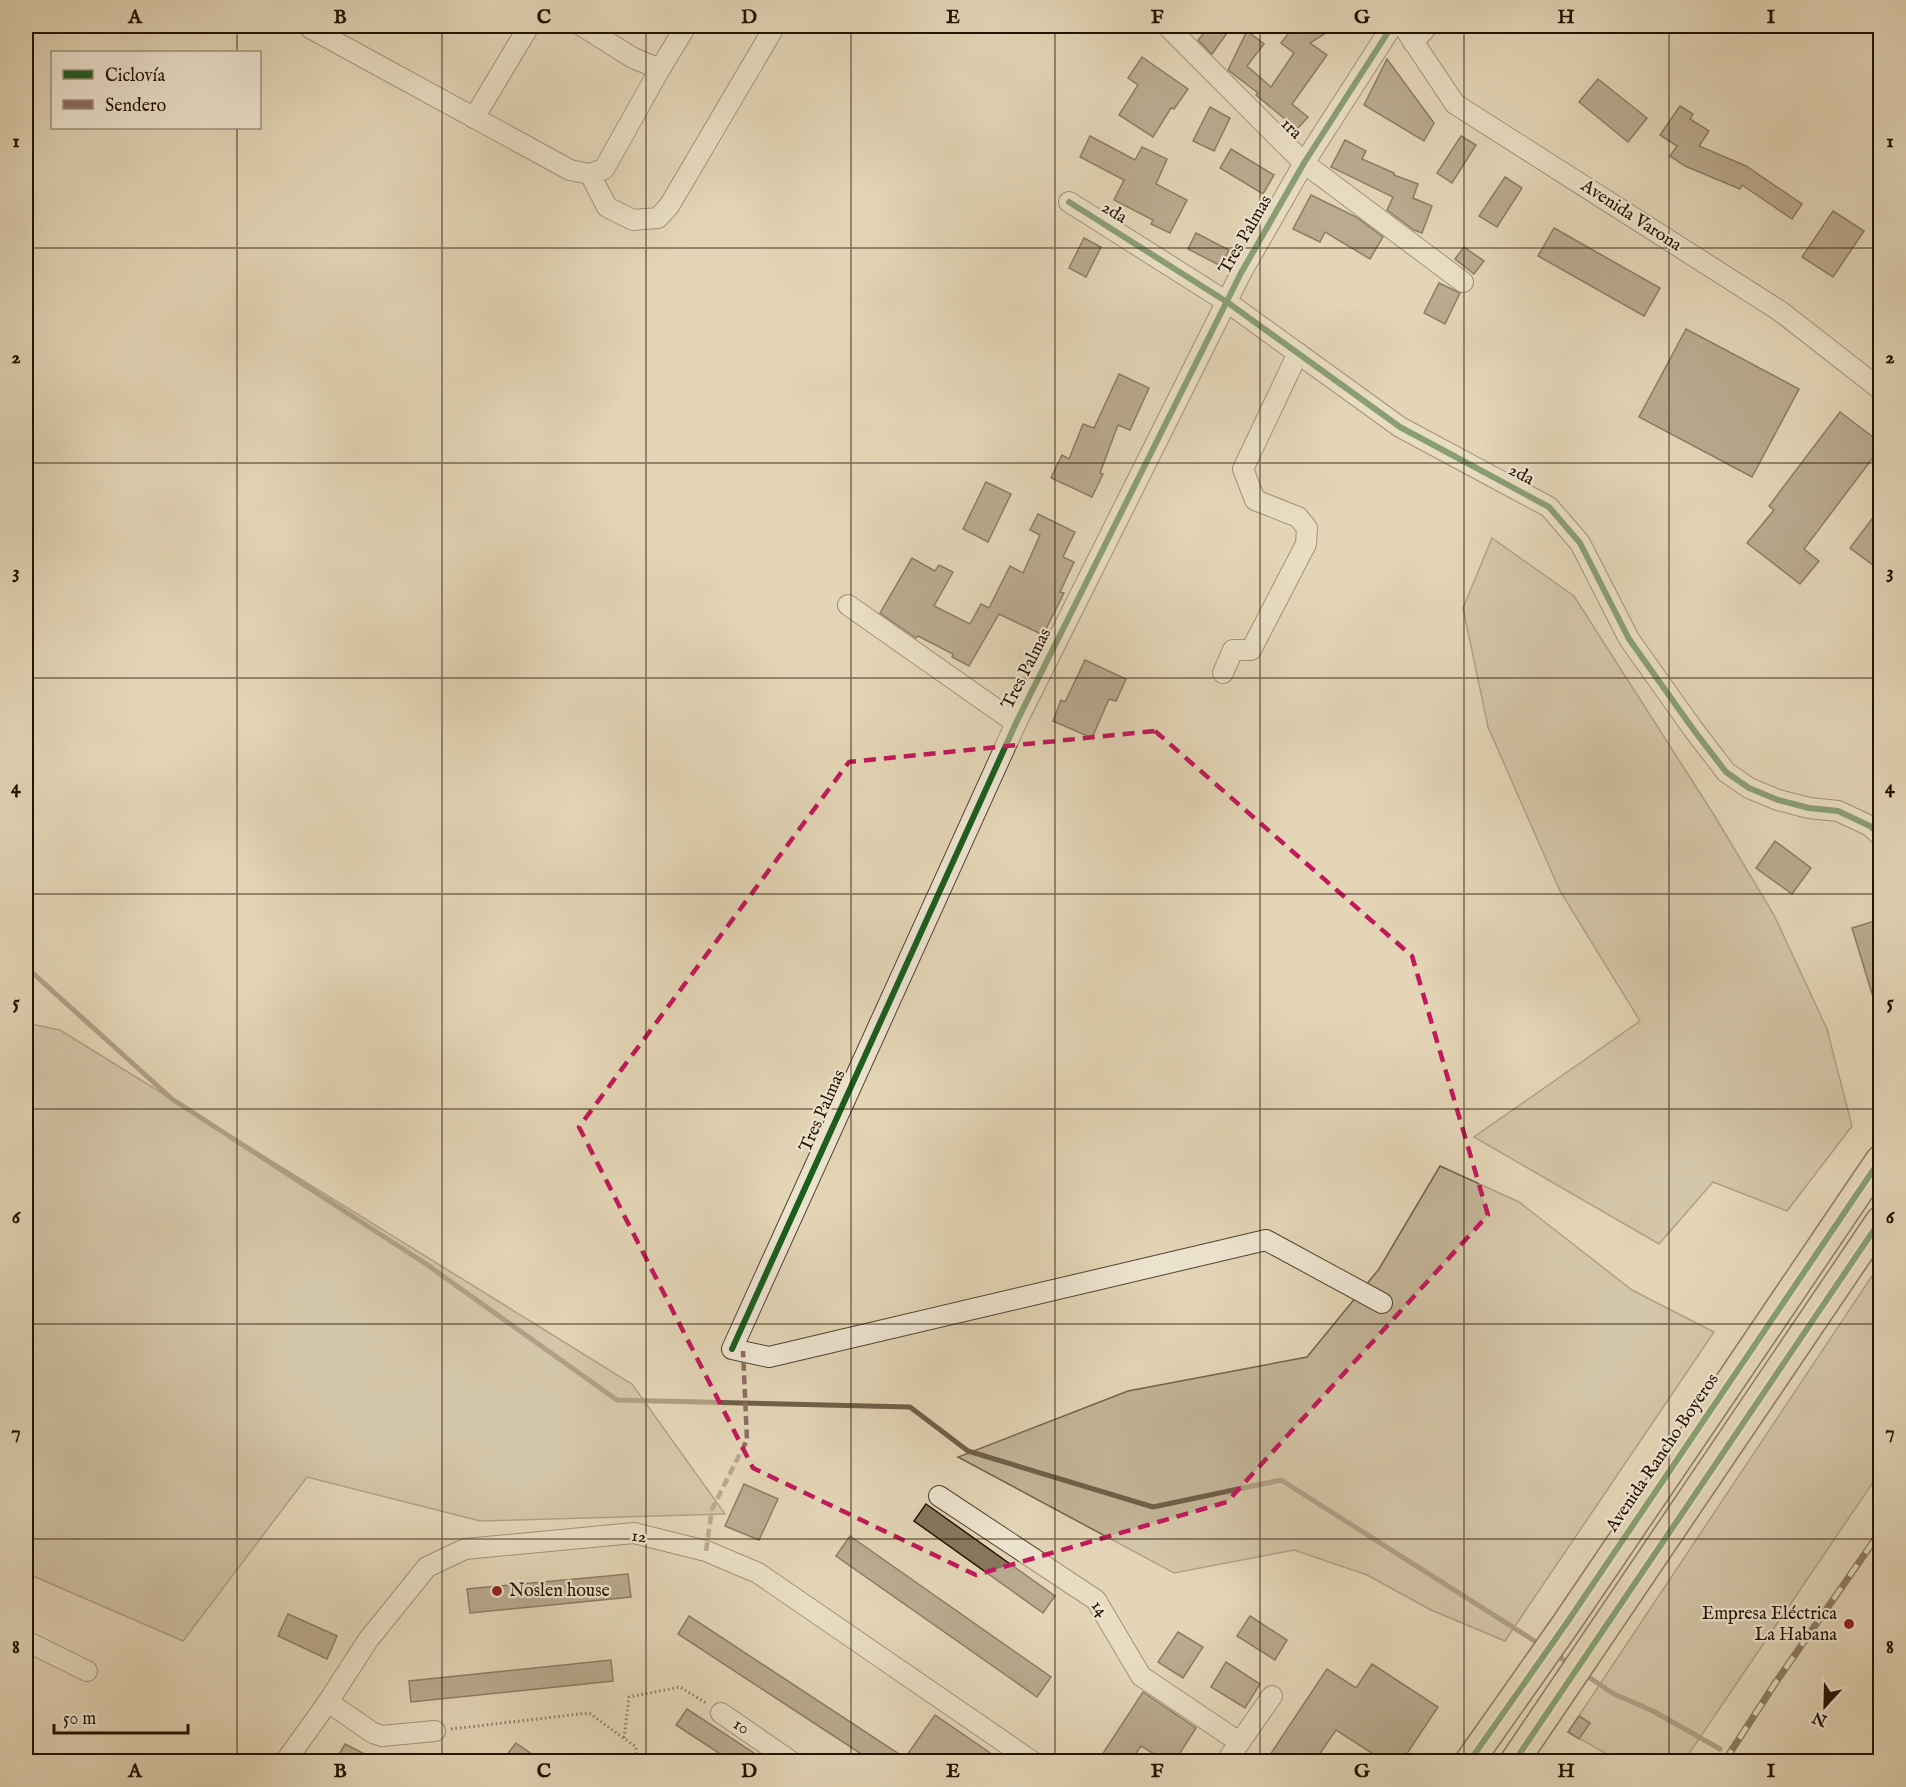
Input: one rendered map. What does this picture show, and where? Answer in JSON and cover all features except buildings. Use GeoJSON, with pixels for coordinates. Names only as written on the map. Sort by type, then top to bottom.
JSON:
{"type":"FeatureCollection","features":[{"type":"Feature","properties":{"kind":"highway","name":"Avenida Rancho Boyeros"},"geometry":{"type":"LineString","coordinates":[[1468,1761],[1566,1624],[1881,1160]]}},
{"type":"Feature","properties":{"kind":"highway"},"geometry":{"type":"LineString","coordinates":[[1514,1761],[1881,1221]]}},
{"type":"Feature","properties":{"kind":"street"},"geometry":{"type":"LineString","coordinates":[[474,118],[529,26]]}},
{"type":"Feature","properties":{"kind":"street"},"geometry":{"type":"LineString","coordinates":[[582,26],[633,58],[660,69]]}},
{"type":"Feature","properties":{"kind":"street"},"geometry":{"type":"LineString","coordinates":[[310,28],[570,170],[590,174],[604,169],[686,26]]}},
{"type":"Feature","properties":{"kind":"street"},"geometry":{"type":"LineString","coordinates":[[590,174],[607,207],[633,220],[658,218],[669,206],[775,26]]}},
{"type":"Feature","properties":{"kind":"street","name":"1ra"},"geometry":{"type":"LineString","coordinates":[[1167,26],[1304,164],[1463,282]]}},
{"type":"Feature","properties":{"kind":"street","name":"Tres Palmas"},"geometry":{"type":"LineString","coordinates":[[1383,1303],[1266,1240],[769,1357],[732,1348],[1016,723],[1241,273],[1304,164],[1392,26]]}},
{"type":"Feature","properties":{"kind":"street"},"geometry":{"type":"LineString","coordinates":[[1408,34],[1428,26]]}},
{"type":"Feature","properties":{"kind":"street","name":"Avenida Varona"},"geometry":{"type":"LineString","coordinates":[[1408,34],[1455,104],[1780,311],[1881,389]]}},
{"type":"Feature","properties":{"kind":"street","name":"2da"},"geometry":{"type":"LineString","coordinates":[[1069,202],[1227,302],[1400,427],[1549,507],[1580,543],[1629,639],[1726,772],[1749,788],[1778,800],[1809,808],[1838,811],[1870,826],[1881,836]]}},
{"type":"Feature","properties":{"kind":"street"},"geometry":{"type":"LineString","coordinates":[[1223,673],[1233,650],[1251,650],[1306,544],[1307,528],[1298,517],[1255,500],[1243,469],[1298,353]]}},
{"type":"Feature","properties":{"kind":"street"},"geometry":{"type":"LineString","coordinates":[[848,605],[1016,723]]}},
{"type":"Feature","properties":{"kind":"street","name":"14"},"geometry":{"type":"LineString","coordinates":[[939,1496],[1096,1600],[1141,1676],[1239,1742]]}},
{"type":"Feature","properties":{"kind":"street","name":"12"},"geometry":{"type":"LineString","coordinates":[[285,1761],[328,1702],[368,1640],[427,1566],[465,1549],[634,1533],[706,1551],[758,1572],[1033,1761]]}},
{"type":"Feature","properties":{"kind":"street"},"geometry":{"type":"LineString","coordinates":[[26,1641],[87,1671]]}},
{"type":"Feature","properties":{"kind":"street"},"geometry":{"type":"LineString","coordinates":[[1226,1761],[1272,1696]]}},
{"type":"Feature","properties":{"kind":"street"},"geometry":{"type":"LineString","coordinates":[[328,1702],[373,1733],[382,1736],[435,1731]]}},
{"type":"Feature","properties":{"kind":"street","name":"10"},"geometry":{"type":"LineString","coordinates":[[720,1713],[792,1761]]}},
{"type":"Feature","properties":{"kind":"path"},"geometry":{"type":"LineString","coordinates":[[624,1738],[629,1697],[680,1687],[720,1713]]}},
{"type":"Feature","properties":{"kind":"path"},"geometry":{"type":"LineString","coordinates":[[435,1731],[590,1713],[636,1747],[636,1761]]}},
{"type":"Feature","properties":{"kind":"highlighted area"},"geometry":{"type":"Polygon","coordinates":[[[1155,731],[1412,956],[1488,1215],[1227,1502],[976,1575],[753,1468],[579,1127],[849,762],[1155,731]]]}},
{"type":"Feature","properties":{"kind":"shaded area"},"geometry":{"type":"Polygon","coordinates":[[[1492,538],[1574,596],[1714,815],[1774,915],[1827,1029],[1852,1126],[1787,1211],[1713,1182],[1659,1244],[1474,1137],[1640,1021],[1560,891],[1488,727],[1463,608],[1492,538]]]}},
{"type":"Feature","properties":{"kind":"shaded area"},"geometry":{"type":"Polygon","coordinates":[[[26,1023],[60,1030],[632,1384],[725,1514],[480,1521],[307,1477],[183,1641],[26,1573],[26,1023]]]}},
{"type":"Feature","properties":{"kind":"shaded area"},"geometry":{"type":"Polygon","coordinates":[[[1440,1166],[1519,1202],[1632,1290],[1714,1332],[1505,1641],[1431,1610],[1367,1575],[1294,1550],[1174,1573],[958,1457],[1128,1391],[1307,1357],[1379,1269],[1440,1166]]]}},
{"type":"Feature","properties":{"kind":"shaded area"},"geometry":{"type":"Polygon","coordinates":[[[1880,1264],[1880,1472],[1684,1761],[1619,1761],[1568,1732],[1880,1264]]]}},
{"type":"Feature","properties":{"kind":"waterway"},"geometry":{"type":"LineString","coordinates":[[26,967],[172,1099],[426,1264],[617,1400],[910,1407],[968,1451],[1153,1507],[1281,1480],[1541,1645]]}},
{"type":"Feature","properties":{"kind":"waterway"},"geometry":{"type":"LineString","coordinates":[[1554,1653],[1571,1665]]}},
{"type":"Feature","properties":{"kind":"waterway"},"geometry":{"type":"LineString","coordinates":[[1584,1674],[1614,1694],[1653,1711],[1720,1749]]}},
{"type":"Feature","properties":{"kind":"railway"},"geometry":{"type":"LineString","coordinates":[[1724,1762],[1776,1682],[1880,1532]]}},
{"type":"Feature","properties":{"kind":"marked path"},"geometry":{"type":"LineString","coordinates":[[706,1551],[712,1509],[747,1440],[743,1351]]}},
{"type":"Feature","properties":{"kind":"cycle path"},"geometry":{"type":"LineString","coordinates":[[732,1349],[1016,723],[1241,273],[1304,163],[1392,26]]}},
{"type":"Feature","properties":{"kind":"cycle path"},"geometry":{"type":"LineString","coordinates":[[1069,202],[1227,302],[1400,427],[1549,507],[1580,543],[1629,639],[1726,772],[1749,788],[1778,800],[1809,808],[1838,811],[1870,826],[1880,835]]}},
{"type":"Feature","properties":{"kind":"cycle path"},"geometry":{"type":"LineString","coordinates":[[1469,1762],[1566,1624],[1880,1160]]}},
{"type":"Feature","properties":{"kind":"cycle path"},"geometry":{"type":"LineString","coordinates":[[1514,1762],[1880,1221]]}},
{"type":"Feature","properties":{"kind":"place","name":"Noslen house"},"geometry":{"type":"Point","coordinates":[497,1591]}},
{"type":"Feature","properties":{"kind":"place","name":"Empresa Eléctrica La Habana"},"geometry":{"type":"Point","coordinates":[1849,1624]}}]}
